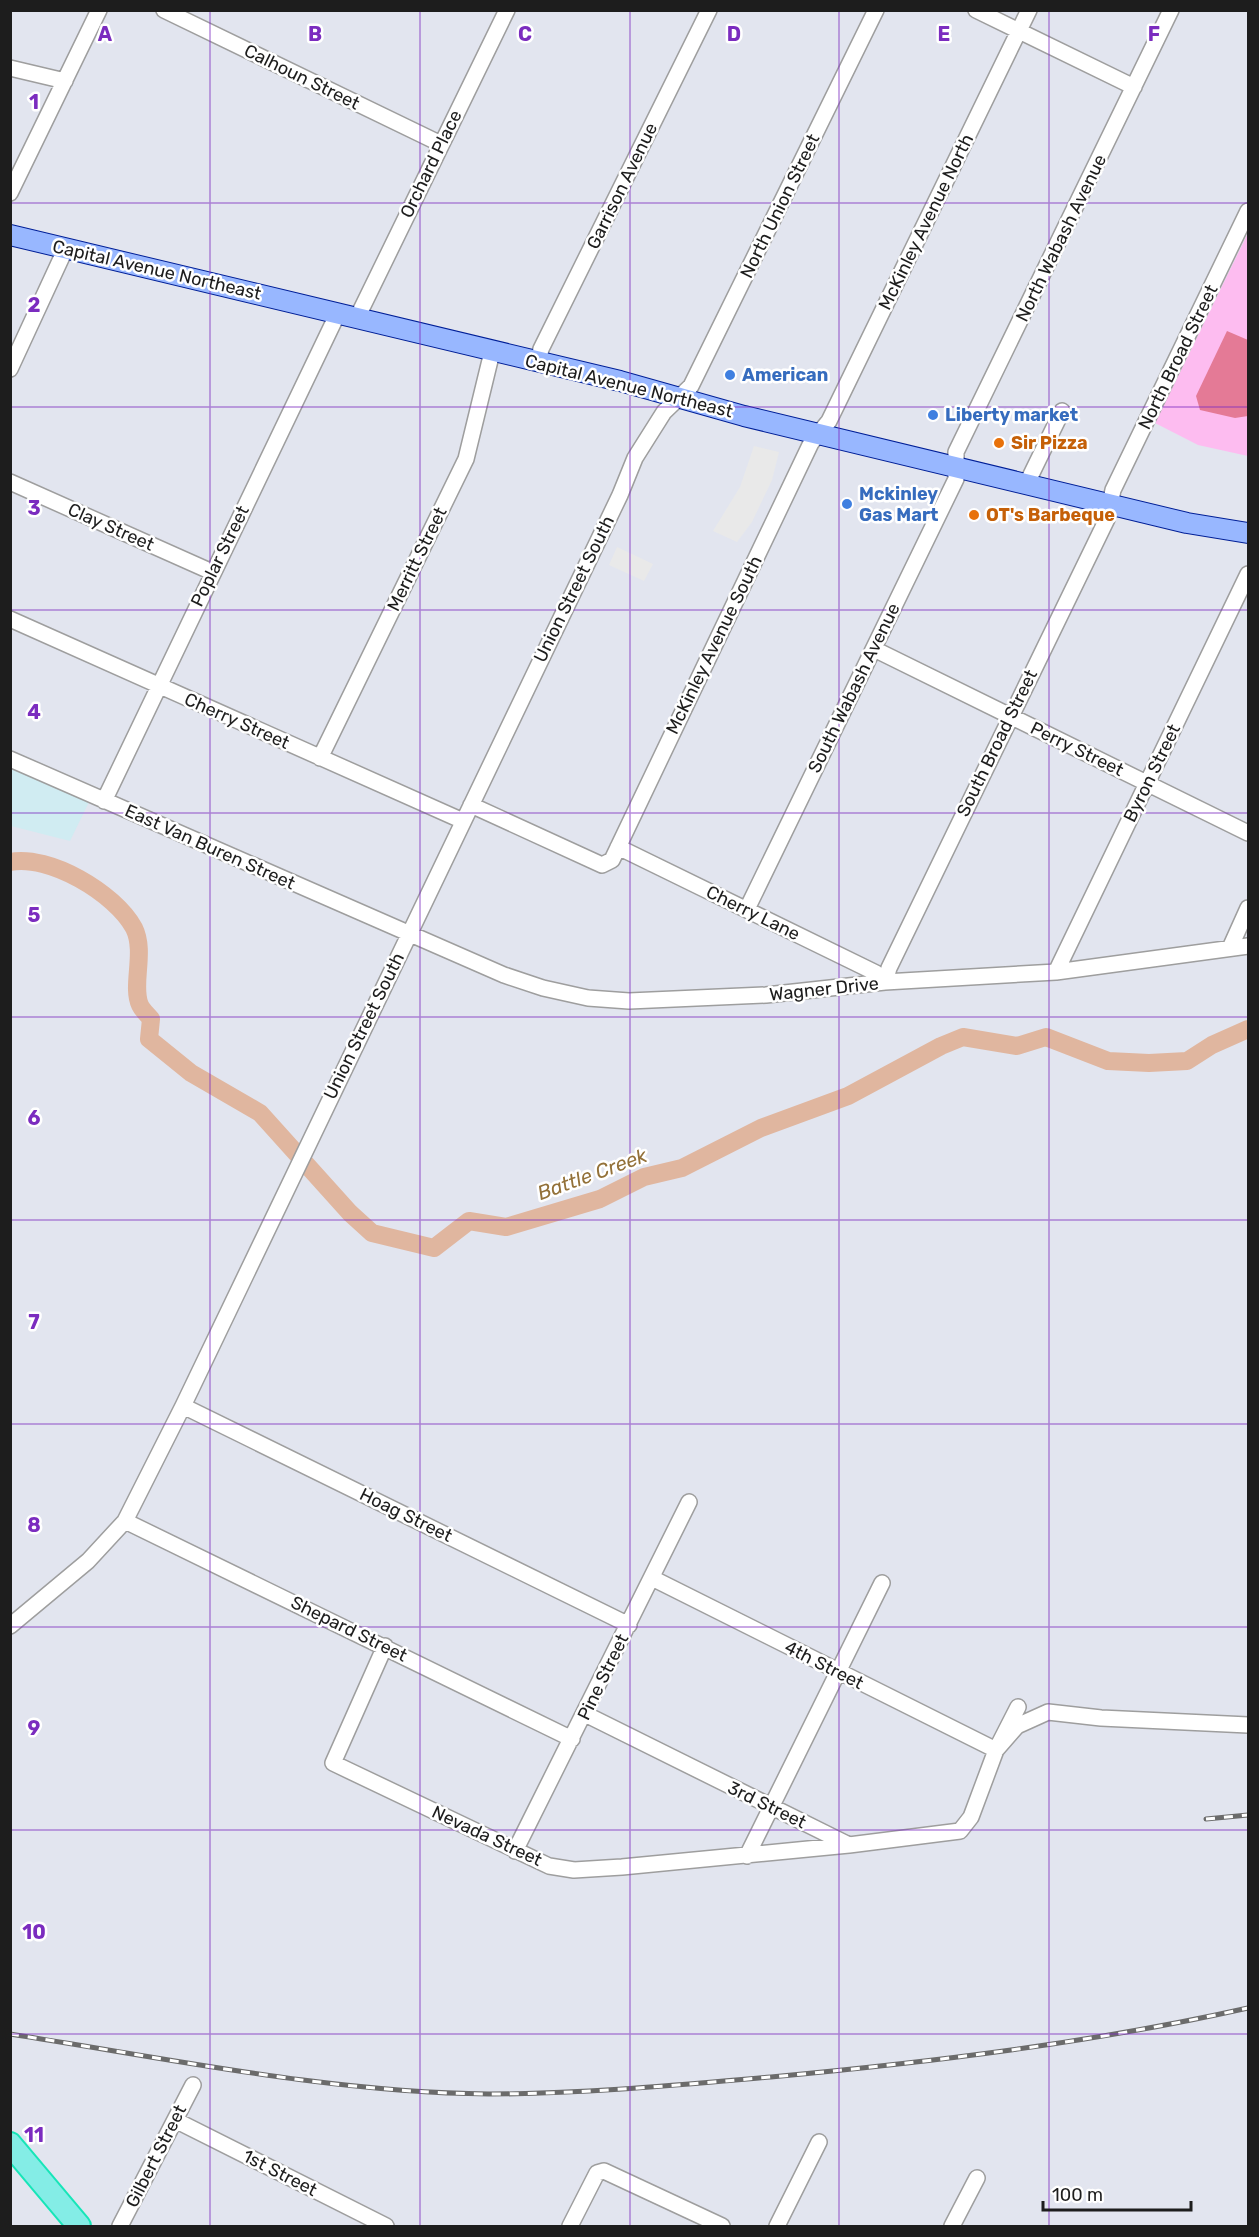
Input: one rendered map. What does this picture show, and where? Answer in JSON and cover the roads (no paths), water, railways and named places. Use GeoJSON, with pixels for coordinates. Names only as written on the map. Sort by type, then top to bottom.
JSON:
{"type":"FeatureCollection","features":[{"type":"Feature","properties":{"kind":"highway"},"geometry":{"type":"LineString","coordinates":[[10,2144],[79,2226]]}},
{"type":"Feature","properties":{"kind":"main road","name":"Capital Avenue Northeast"},"geometry":{"type":"LineString","coordinates":[[10,235],[620,381],[679,398],[1187,523],[1248,533]]}},
{"type":"Feature","properties":{"kind":"street"},"geometry":{"type":"LineString","coordinates":[[10,193],[99,10]]}},
{"type":"Feature","properties":{"kind":"street","name":"Calhoun Street"},"geometry":{"type":"LineString","coordinates":[[164,10],[441,144]]}},
{"type":"Feature","properties":{"kind":"street","name":"Orchard Place"},"geometry":{"type":"LineString","coordinates":[[348,316],[441,144],[507,10]]}},
{"type":"Feature","properties":{"kind":"street","name":"Garrison Avenue"},"geometry":{"type":"LineString","coordinates":[[538,363],[541,349],[709,10]]}},
{"type":"Feature","properties":{"kind":"street","name":"North Union Street"},"geometry":{"type":"LineString","coordinates":[[679,398],[691,386],[876,10]]}},
{"type":"Feature","properties":{"kind":"street"},"geometry":{"type":"LineString","coordinates":[[976,10],[1134,87]]}},
{"type":"Feature","properties":{"kind":"street","name":"McKinley Avenue North"},"geometry":{"type":"LineString","coordinates":[[821,433],[829,421],[1029,10]]}},
{"type":"Feature","properties":{"kind":"street","name":"North Wabash Avenue"},"geometry":{"type":"LineString","coordinates":[[956,466],[956,452],[1172,10]]}},
{"type":"Feature","properties":{"kind":"street"},"geometry":{"type":"LineString","coordinates":[[10,68],[65,81]]}},
{"type":"Feature","properties":{"kind":"street","name":"North Broad Street"},"geometry":{"type":"LineString","coordinates":[[1110,503],[1113,490],[1248,211]]}},
{"type":"Feature","properties":{"kind":"street"},"geometry":{"type":"LineString","coordinates":[[10,369],[65,250]]}},
{"type":"Feature","properties":{"kind":"street","name":"Poplar Street"},"geometry":{"type":"LineString","coordinates":[[104,801],[212,572],[348,316]]}},
{"type":"Feature","properties":{"kind":"street","name":"Merritt Street"},"geometry":{"type":"LineString","coordinates":[[320,758],[466,459],[492,352]]}},
{"type":"Feature","properties":{"kind":"street","name":"Union Street South"},"geometry":{"type":"LineString","coordinates":[[10,1626],[88,1561],[125,1521],[183,1406],[290,1179],[410,935],[620,495],[634,458],[664,412],[679,398]]}},
{"type":"Feature","properties":{"kind":"street"},"geometry":{"type":"LineString","coordinates":[[1026,483],[1062,411]]}},
{"type":"Feature","properties":{"kind":"street","name":"McKinley Avenue South"},"geometry":{"type":"LineString","coordinates":[[615,854],[811,443],[821,433]]}},
{"type":"Feature","properties":{"kind":"street","name":"South Wabash Avenue"},"geometry":{"type":"LineString","coordinates":[[747,909],[956,479],[956,466]]}},
{"type":"Feature","properties":{"kind":"street","name":"Clay Street"},"geometry":{"type":"LineString","coordinates":[[10,482],[212,572]]}},
{"type":"Feature","properties":{"kind":"street","name":"South Broad Street"},"geometry":{"type":"LineString","coordinates":[[885,982],[889,968],[1009,716],[1107,519],[1110,503]]}},
{"type":"Feature","properties":{"kind":"street","name":"Byron Street"},"geometry":{"type":"LineString","coordinates":[[1056,972],[1248,574]]}},
{"type":"Feature","properties":{"kind":"street","name":"Cherry Street"},"geometry":{"type":"LineString","coordinates":[[10,619],[463,821]]}},
{"type":"Feature","properties":{"kind":"street","name":"Perry Street"},"geometry":{"type":"LineString","coordinates":[[874,648],[1248,833]]}},
{"type":"Feature","properties":{"kind":"street","name":"East Van Buren Street"},"geometry":{"type":"LineString","coordinates":[[10,759],[410,935]]}},
{"type":"Feature","properties":{"kind":"street"},"geometry":{"type":"LineString","coordinates":[[471,805],[602,865],[615,854]]}},
{"type":"Feature","properties":{"kind":"street","name":"Cherry Lane"},"geometry":{"type":"LineString","coordinates":[[615,854],[747,909],[876,973],[885,982]]}},
{"type":"Feature","properties":{"kind":"street"},"geometry":{"type":"LineString","coordinates":[[1230,948],[1248,908]]}},
{"type":"Feature","properties":{"kind":"street","name":"Wagner Drive"},"geometry":{"type":"LineString","coordinates":[[410,935],[504,975],[543,988],[588,998],[630,1001],[755,995],[885,982],[1056,972],[1248,946]]}},
{"type":"Feature","properties":{"kind":"street","name":"Hoag Street"},"geometry":{"type":"LineString","coordinates":[[183,1406],[629,1625]]}},
{"type":"Feature","properties":{"kind":"street","name":"Pine Street"},"geometry":{"type":"LineString","coordinates":[[515,1851],[689,1502]]}},
{"type":"Feature","properties":{"kind":"street","name":"Shepard Street"},"geometry":{"type":"LineString","coordinates":[[125,1521],[572,1739]]}},
{"type":"Feature","properties":{"kind":"street","name":"4th Street"},"geometry":{"type":"LineString","coordinates":[[652,1578],[996,1750]]}},
{"type":"Feature","properties":{"kind":"street"},"geometry":{"type":"LineString","coordinates":[[747,1856],[882,1582]]}},
{"type":"Feature","properties":{"kind":"street","name":"Nevada Street"},"geometry":{"type":"LineString","coordinates":[[385,1646],[333,1763],[549,1866],[574,1870],[849,1845]]}},
{"type":"Feature","properties":{"kind":"street"},"geometry":{"type":"LineString","coordinates":[[849,1845],[960,1831],[971,1816],[996,1750],[1018,1707]]}},
{"type":"Feature","properties":{"kind":"street"},"geometry":{"type":"LineString","coordinates":[[996,1750],[1017,1726],[1048,1712],[1101,1718],[1248,1725]]}},
{"type":"Feature","properties":{"kind":"street","name":"3rd Street"},"geometry":{"type":"LineString","coordinates":[[585,1714],[849,1845]]}},
{"type":"Feature","properties":{"kind":"street","name":"Gilbert Street"},"geometry":{"type":"LineString","coordinates":[[120,2226],[193,2085]]}},
{"type":"Feature","properties":{"kind":"street","name":"1st Street"},"geometry":{"type":"LineString","coordinates":[[175,2120],[386,2226]]}},
{"type":"Feature","properties":{"kind":"street"},"geometry":{"type":"LineString","coordinates":[[777,2226],[819,2142]]}},
{"type":"Feature","properties":{"kind":"street"},"geometry":{"type":"LineString","coordinates":[[570,2226],[600,2171],[722,2226]]}},
{"type":"Feature","properties":{"kind":"street"},"geometry":{"type":"LineString","coordinates":[[952,2226],[977,2178]]}},
{"type":"Feature","properties":{"kind":"waterway","name":"Battle Creek"},"geometry":{"type":"LineString","coordinates":[[10,862],[26,861],[61,870],[80,879],[112,902],[125,915],[137,937],[139,947],[138,997],[141,1007],[151,1019],[149,1039],[191,1073],[260,1113],[350,1213],[372,1233],[434,1248],[469,1221],[506,1227],[600,1199],[644,1177],[682,1168],[761,1128],[848,1096],[941,1046],[963,1037],[1017,1046],[1046,1037],[1108,1061],[1149,1063],[1187,1061],[1212,1045],[1248,1029]]}},
{"type":"Feature","properties":{"kind":"railway"},"geometry":{"type":"LineString","coordinates":[[1206,1819],[1248,1815]]}},
{"type":"Feature","properties":{"kind":"railway"},"geometry":{"type":"LineString","coordinates":[[10,2034],[310,2081],[430,2092],[524,2094],[701,2083],[951,2058],[1071,2041],[1248,2008]]}},
{"type":"Feature","properties":{"kind":"place","name":"American"},"geometry":{"type":"Point","coordinates":[730,375]}},
{"type":"Feature","properties":{"kind":"place","name":"Liberty market"},"geometry":{"type":"Point","coordinates":[933,415]}},
{"type":"Feature","properties":{"kind":"place","name":"Sir Pizza"},"geometry":{"type":"Point","coordinates":[999,443]}},
{"type":"Feature","properties":{"kind":"place","name":"Mckinley Gas Mart"},"geometry":{"type":"Point","coordinates":[847,504]}},
{"type":"Feature","properties":{"kind":"place","name":"OT's Barbeque"},"geometry":{"type":"Point","coordinates":[974,515]}}]}
